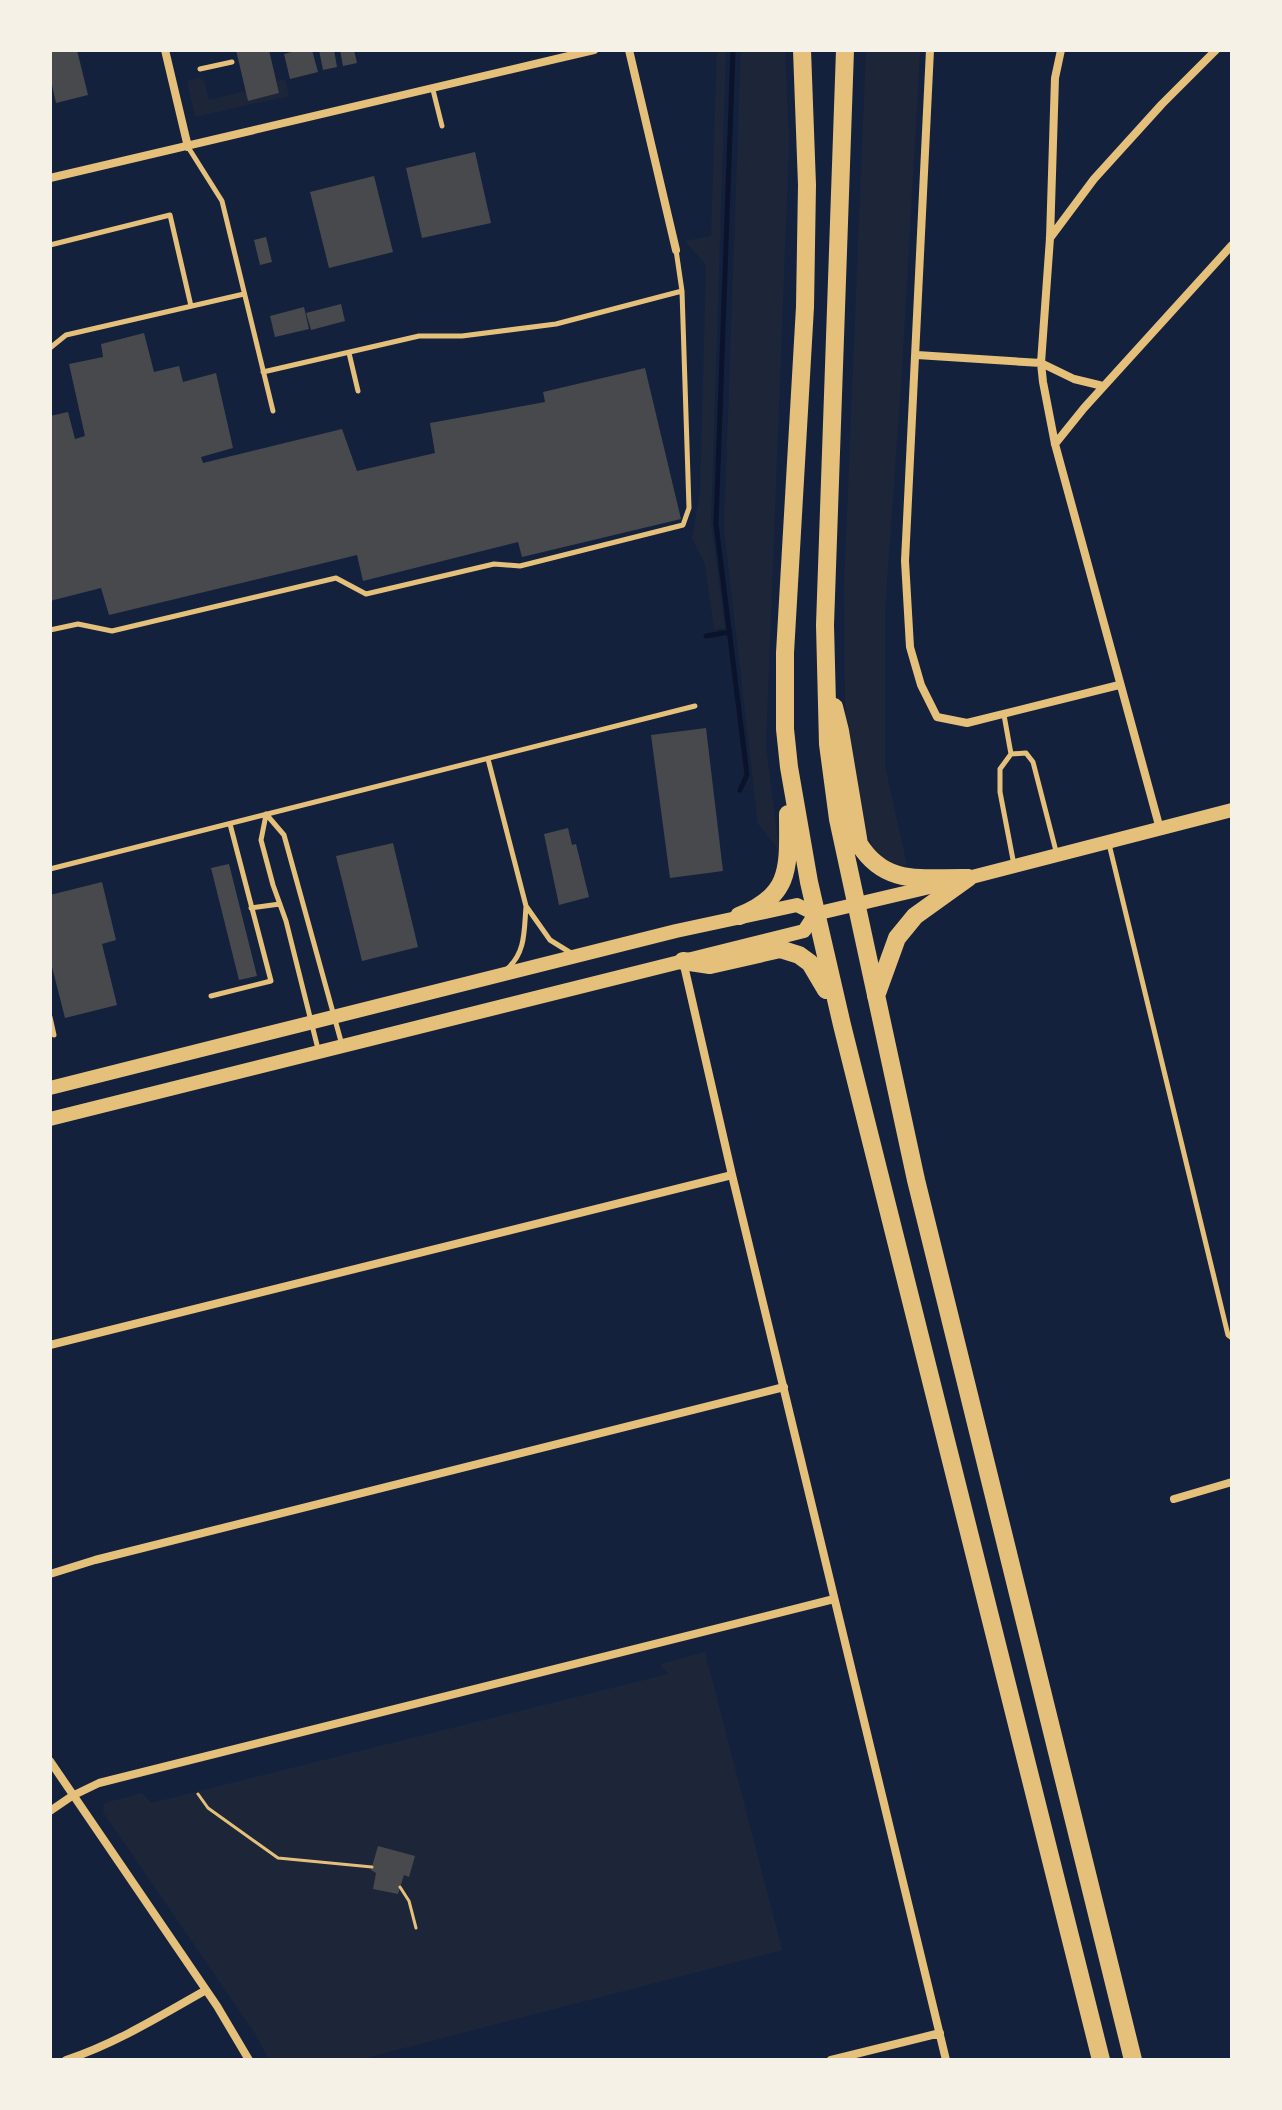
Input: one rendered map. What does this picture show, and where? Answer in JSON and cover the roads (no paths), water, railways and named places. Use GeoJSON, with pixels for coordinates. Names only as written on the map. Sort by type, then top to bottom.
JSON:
{"type":"FeatureCollection","features":[{"type":"Feature","properties":{"kind":"highway"},"geometry":{"type":"LineString","coordinates":[[802,50],[807,185],[805,307],[785,653],[785,729],[789,767],[815,914],[1101,2060]]}},
{"type":"Feature","properties":{"kind":"highway"},"geometry":{"type":"LineString","coordinates":[[838,50],[842,93]]}},
{"type":"Feature","properties":{"kind":"highway"},"geometry":{"type":"LineString","coordinates":[[845,50],[825,625],[828,744],[838,819],[916,1180],[1133,2060]]}},
{"type":"Feature","properties":{"kind":"highway"},"geometry":{"type":"LineString","coordinates":[[826,677],[840,731],[859,844],[868,859],[895,875],[968,878]]}},
{"type":"Feature","properties":{"kind":"highway"},"geometry":{"type":"LineString","coordinates":[[739,916],[758,909],[774,896],[782,883],[788,856],[789,767]]}},
{"type":"Feature","properties":{"kind":"highway"},"geometry":{"type":"LineString","coordinates":[[876,999],[897,938],[915,916],[968,878]]}},
{"type":"Feature","properties":{"kind":"highway"},"geometry":{"type":"LineString","coordinates":[[683,961],[710,965],[780,949],[799,955],[819,975],[842,1025]]}},
{"type":"Feature","properties":{"kind":"main road"},"geometry":{"type":"LineString","coordinates":[[50,1088],[739,916],[797,905],[815,914],[1232,810]]}},
{"type":"Feature","properties":{"kind":"main road"},"geometry":{"type":"LineString","coordinates":[[50,1119],[804,931],[815,914]]}},
{"type":"Feature","properties":{"kind":"street"},"geometry":{"type":"LineString","coordinates":[[165,50],[188,147]]}},
{"type":"Feature","properties":{"kind":"street"},"geometry":{"type":"LineString","coordinates":[[50,178],[594,50]]}},
{"type":"Feature","properties":{"kind":"street"},"geometry":{"type":"LineString","coordinates":[[629,50],[676,250]]}},
{"type":"Feature","properties":{"kind":"street"},"geometry":{"type":"LineString","coordinates":[[930,50],[905,561],[910,647],[921,685],[937,717],[967,723],[1119,685]]}},
{"type":"Feature","properties":{"kind":"street"},"geometry":{"type":"LineString","coordinates":[[1061,50],[1055,78],[1050,238],[1041,363],[1043,382],[1055,444],[1160,829]]}},
{"type":"Feature","properties":{"kind":"street"},"geometry":{"type":"LineString","coordinates":[[1050,238],[1094,179],[1216,50]]}},
{"type":"Feature","properties":{"kind":"street"},"geometry":{"type":"LineString","coordinates":[[1055,444],[1103,386],[1232,245]]}},
{"type":"Feature","properties":{"kind":"street"},"geometry":{"type":"LineString","coordinates":[[917,355],[1041,363],[1074,379],[1103,386]]}},
{"type":"Feature","properties":{"kind":"street"},"geometry":{"type":"LineString","coordinates":[[683,961],[946,2060]]}},
{"type":"Feature","properties":{"kind":"street"},"geometry":{"type":"LineString","coordinates":[[50,1345],[732,1175]]}},
{"type":"Feature","properties":{"kind":"street"},"geometry":{"type":"LineString","coordinates":[[50,1574],[95,1560],[784,1387]]}},
{"type":"Feature","properties":{"kind":"street"},"geometry":{"type":"LineString","coordinates":[[1174,1499],[1232,1482]]}},
{"type":"Feature","properties":{"kind":"street"},"geometry":{"type":"LineString","coordinates":[[50,1811],[99,1783],[834,1599]]}},
{"type":"Feature","properties":{"kind":"street"},"geometry":{"type":"LineString","coordinates":[[50,1761],[206,1990],[249,2060]]}},
{"type":"Feature","properties":{"kind":"street"},"geometry":{"type":"LineString","coordinates":[[66,2060],[158,2018],[206,1990]]}},
{"type":"Feature","properties":{"kind":"street"},"geometry":{"type":"LineString","coordinates":[[831,2060],[940,2033]]}},
{"type":"Feature","properties":{"kind":"lane"},"geometry":{"type":"LineString","coordinates":[[200,69],[232,62]]}},
{"type":"Feature","properties":{"kind":"lane"},"geometry":{"type":"LineString","coordinates":[[433,90],[442,126]]}},
{"type":"Feature","properties":{"kind":"lane"},"geometry":{"type":"LineString","coordinates":[[188,147],[222,201],[273,411]]}},
{"type":"Feature","properties":{"kind":"lane"},"geometry":{"type":"LineString","coordinates":[[50,245],[170,215],[191,306]]}},
{"type":"Feature","properties":{"kind":"lane"},"geometry":{"type":"LineString","coordinates":[[50,630],[78,624],[112,631],[336,578],[366,594],[494,564],[520,566],[683,525],[689,508],[682,291],[676,250]]}},
{"type":"Feature","properties":{"kind":"lane"},"geometry":{"type":"LineString","coordinates":[[263,372],[419,336],[462,336],[556,324],[682,291]]}},
{"type":"Feature","properties":{"kind":"lane"},"geometry":{"type":"LineString","coordinates":[[50,348],[66,335],[244,294]]}},
{"type":"Feature","properties":{"kind":"lane"},"geometry":{"type":"LineString","coordinates":[[349,352],[358,391]]}},
{"type":"Feature","properties":{"kind":"lane"},"geometry":{"type":"LineString","coordinates":[[50,869],[695,706]]}},
{"type":"Feature","properties":{"kind":"lane"},"geometry":{"type":"LineString","coordinates":[[1004,714],[1011,754],[1000,769],[1000,792],[1015,866]]}},
{"type":"Feature","properties":{"kind":"lane"},"geometry":{"type":"LineString","coordinates":[[1011,754],[1026,753],[1033,762],[1057,856]]}},
{"type":"Feature","properties":{"kind":"lane"},"geometry":{"type":"LineString","coordinates":[[488,759],[526,906],[542,930],[559,947],[571,953],[595,953]]}},
{"type":"Feature","properties":{"kind":"lane"},"geometry":{"type":"LineString","coordinates":[[266,814],[261,840],[318,1052]]}},
{"type":"Feature","properties":{"kind":"lane"},"geometry":{"type":"LineString","coordinates":[[266,814],[284,835],[342,1046]]}},
{"type":"Feature","properties":{"kind":"lane"},"geometry":{"type":"LineString","coordinates":[[211,996],[271,981],[230,824]]}},
{"type":"Feature","properties":{"kind":"lane"},"geometry":{"type":"LineString","coordinates":[[1109,842],[1228,1335],[1232,1338]]}},
{"type":"Feature","properties":{"kind":"lane"},"geometry":{"type":"LineString","coordinates":[[251,908],[280,904]]}},
{"type":"Feature","properties":{"kind":"lane"},"geometry":{"type":"LineString","coordinates":[[499,975],[520,954],[526,906]]}},
{"type":"Feature","properties":{"kind":"lane"},"geometry":{"type":"LineString","coordinates":[[50,1017],[54,1035]]}},
{"type":"Feature","properties":{"kind":"waterway"},"geometry":{"type":"LineString","coordinates":[[733,50],[716,524],[747,775],[740,790]]}},
{"type":"Feature","properties":{"kind":"waterway"},"geometry":{"type":"LineString","coordinates":[[706,636],[730,632]]}}]}
